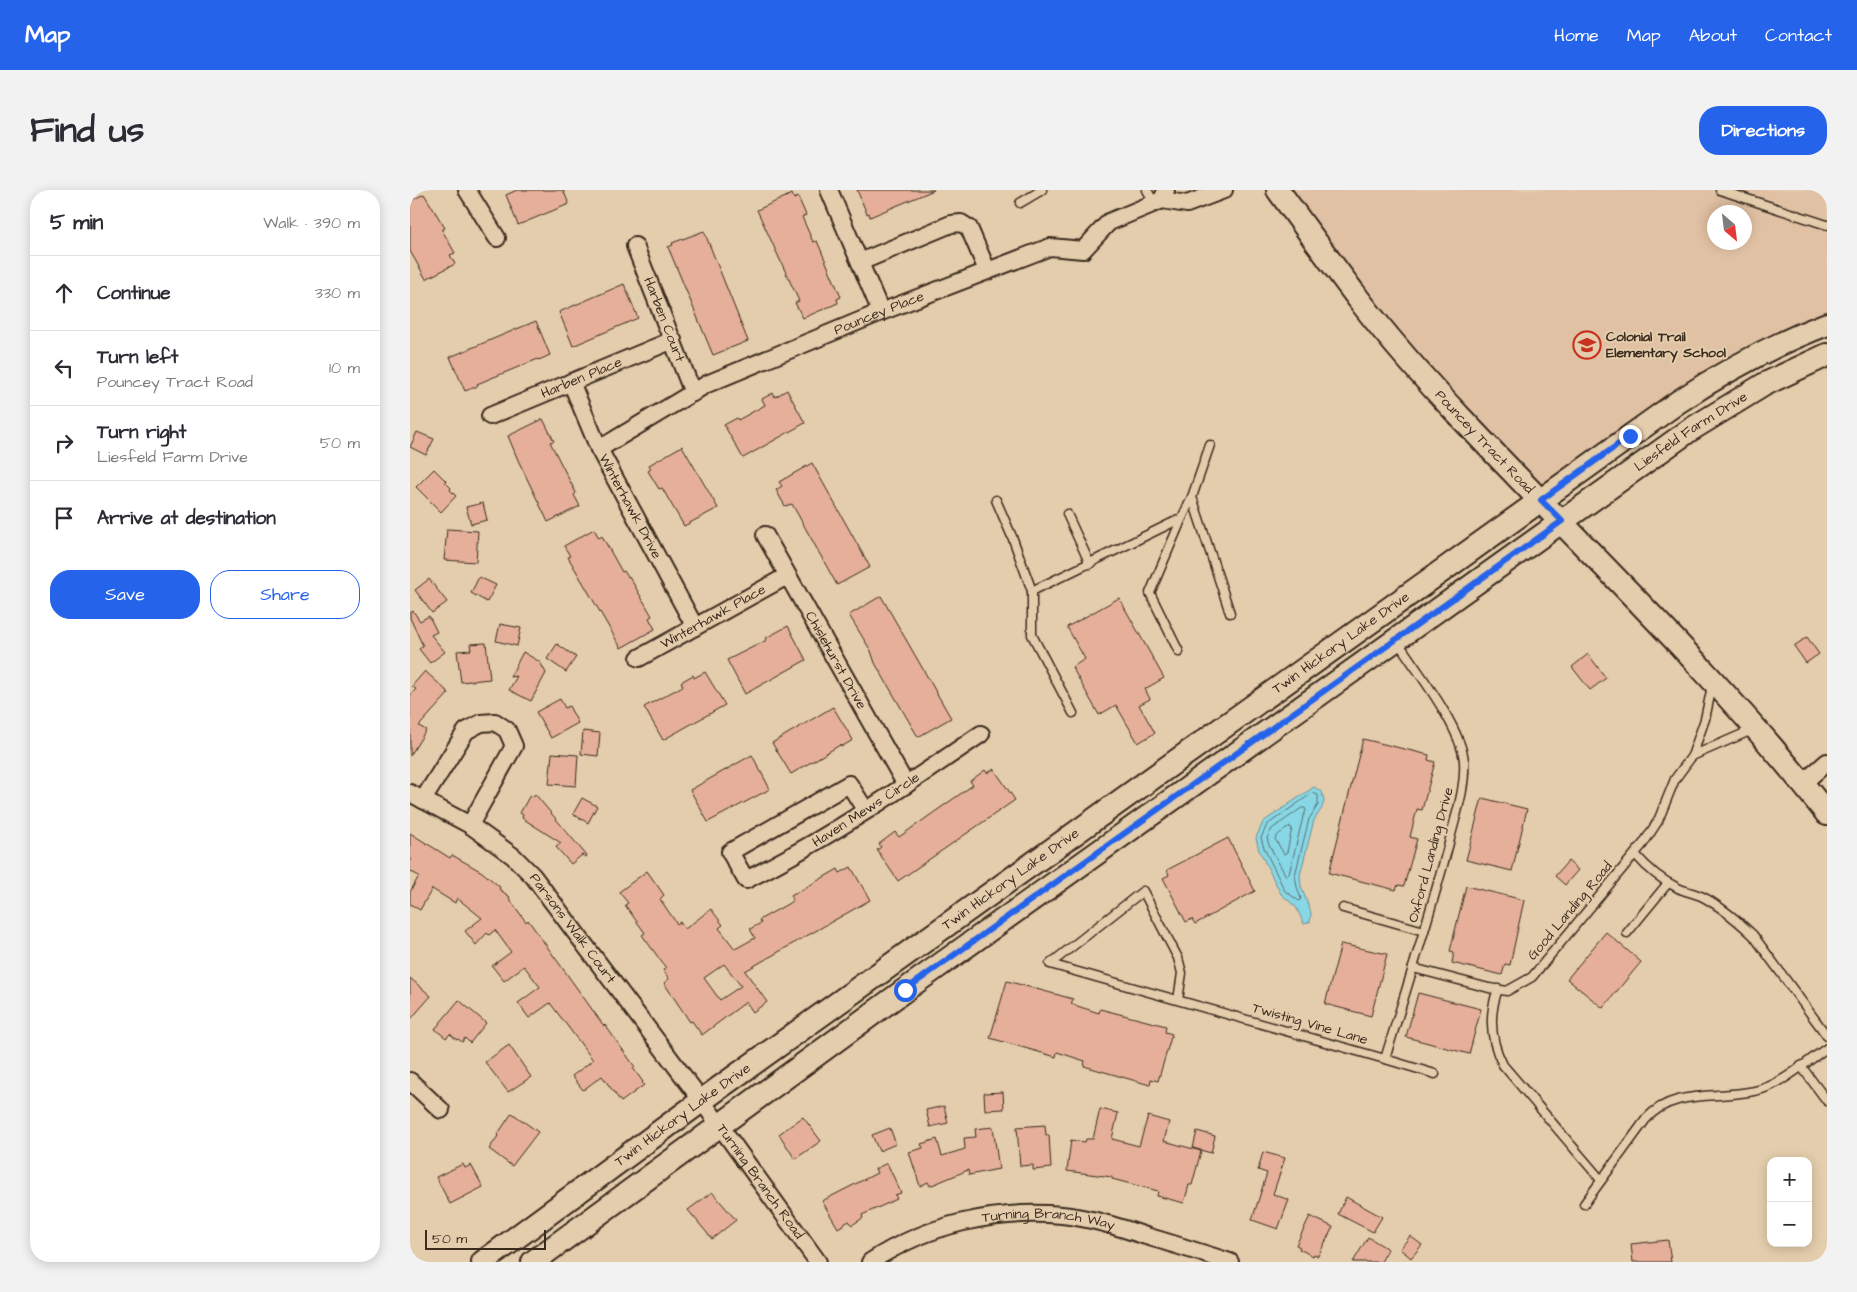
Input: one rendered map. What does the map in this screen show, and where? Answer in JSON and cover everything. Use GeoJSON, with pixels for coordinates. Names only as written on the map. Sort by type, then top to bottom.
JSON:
{"type":"FeatureCollection","features":[{"type":"Feature","properties":{"kind":"street"},"geometry":{"type":"LineString","coordinates":[[467,190],[497,238]]}},
{"type":"Feature","properties":{"kind":"street"},"geometry":{"type":"LineString","coordinates":[[829,190],[881,312]]}},
{"type":"Feature","properties":{"kind":"street","name":"Pouncey Place"},"geometry":{"type":"LineString","coordinates":[[598,449],[707,384],[881,312],[1050,247],[1083,250],[1109,222],[1158,196],[1188,204],[1224,190]]}},
{"type":"Feature","properties":{"kind":"street","name":"Pouncey Tract Road"},"geometry":{"type":"LineString","coordinates":[[1278,190],[1361,302],[1393,341],[1464,421],[1562,521],[1713,682],[1755,728],[1827,814]]}},
{"type":"Feature","properties":{"kind":"street"},"geometry":{"type":"LineString","coordinates":[[860,262],[951,224],[961,223],[969,228],[988,270]]}},
{"type":"Feature","properties":{"kind":"street","name":"Harben Court"},"geometry":{"type":"LineString","coordinates":[[635,246],[693,392]]}},
{"type":"Feature","properties":{"kind":"street"},"geometry":{"type":"LineString","coordinates":[[1541,500],[1703,386],[1771,348],[1827,324]]}},
{"type":"Feature","properties":{"kind":"street","name":"Harben Place"},"geometry":{"type":"LineString","coordinates":[[490,416],[673,340]]}},
{"type":"Feature","properties":{"kind":"street","name":"Liesfeld Farm Drive"},"geometry":{"type":"LineString","coordinates":[[1562,521],[1690,430],[1734,402],[1783,375],[1827,355]]}},
{"type":"Feature","properties":{"kind":"street","name":"Winterhawk Drive"},"geometry":{"type":"LineString","coordinates":[[571,382],[598,449],[695,627]]}},
{"type":"Feature","properties":{"kind":"street","name":"Twin Hickory Lake Drive"},"geometry":{"type":"LineString","coordinates":[[483,1262],[702,1101],[1541,500]]}},
{"type":"Feature","properties":{"kind":"street","name":"Twin Hickory Lake Drive"},"geometry":{"type":"LineString","coordinates":[[533,1262],[905,990],[1562,521]]}},
{"type":"Feature","properties":{"kind":"street","name":"Chislehurst Drive"},"geometry":{"type":"LineString","coordinates":[[765,535],[906,785]]}},
{"type":"Feature","properties":{"kind":"street","name":"Winterhawk Place"},"geometry":{"type":"LineString","coordinates":[[639,658],[788,576]]}},
{"type":"Feature","properties":{"kind":"street"},"geometry":{"type":"LineString","coordinates":[[416,796],[466,731],[481,723],[495,722],[507,730],[514,746],[470,825]]}},
{"type":"Feature","properties":{"kind":"street","name":"Haven Mews Circle"},"geometry":{"type":"LineString","coordinates":[[866,811],[849,784],[730,852],[746,880],[818,842],[866,811],[906,785],[981,734]]}},
{"type":"Feature","properties":{"kind":"street"},"geometry":{"type":"LineString","coordinates":[[1802,784],[1827,762]]}},
{"type":"Feature","properties":{"kind":"street","name":"Parsons Walk Court"},"geometry":{"type":"LineString","coordinates":[[416,796],[470,825],[513,856],[533,876],[702,1101]]}},
{"type":"Feature","properties":{"kind":"street"},"geometry":{"type":"LineString","coordinates":[[410,1081],[441,1110]]}},
{"type":"Feature","properties":{"kind":"street","name":"Turning Branch Road"},"geometry":{"type":"LineString","coordinates":[[702,1101],[818,1262]]}},
{"type":"Feature","properties":{"kind":"street","name":"Turning Branch Way"},"geometry":{"type":"LineString","coordinates":[[870,1262],[899,1245],[932,1231],[961,1222],[991,1216],[1022,1214],[1063,1215],[1110,1224],[1230,1262]]}},
{"type":"Feature","properties":{"kind":"lane"},"geometry":{"type":"LineString","coordinates":[[1020,203],[1042,190]]}},
{"type":"Feature","properties":{"kind":"lane"},"geometry":{"type":"LineString","coordinates":[[1720,190],[1827,225]]}},
{"type":"Feature","properties":{"kind":"lane"},"geometry":{"type":"LineString","coordinates":[[1179,652],[1150,593],[1192,497],[1210,445]]}},
{"type":"Feature","properties":{"kind":"lane"},"geometry":{"type":"LineString","coordinates":[[1192,497],[1230,614]]}},
{"type":"Feature","properties":{"kind":"lane"},"geometry":{"type":"LineString","coordinates":[[996,500],[1032,591],[1032,635],[1073,713]]}},
{"type":"Feature","properties":{"kind":"lane"},"geometry":{"type":"LineString","coordinates":[[1067,514],[1090,564]]}},
{"type":"Feature","properties":{"kind":"lane"},"geometry":{"type":"LineString","coordinates":[[1032,591],[1182,518]]}},
{"type":"Feature","properties":{"kind":"lane","name":"Oxford Landing Drive"},"geometry":{"type":"LineString","coordinates":[[1385,1058],[1439,881],[1462,791],[1464,761],[1458,738],[1440,706],[1397,640]]}},
{"type":"Feature","properties":{"kind":"lane"},"geometry":{"type":"LineString","coordinates":[[1692,756],[1705,718],[1713,682]]}},
{"type":"Feature","properties":{"kind":"lane"},"geometry":{"type":"LineString","coordinates":[[1692,756],[1755,728]]}},
{"type":"Feature","properties":{"kind":"lane","name":"Good Landing Road"},"geometry":{"type":"LineString","coordinates":[[1413,968],[1507,990],[1532,977],[1643,844],[1658,820],[1675,779],[1692,756]]}},
{"type":"Feature","properties":{"kind":"lane"},"geometry":{"type":"LineString","coordinates":[[1635,854],[1645,865],[1668,883],[1701,896],[1748,930],[1827,1036]]}},
{"type":"Feature","properties":{"kind":"lane"},"geometry":{"type":"LineString","coordinates":[[1627,933],[1668,883]]}},
{"type":"Feature","properties":{"kind":"lane","name":"Twisting Vine Lane"},"geometry":{"type":"LineString","coordinates":[[1178,1000],[1182,973],[1178,958],[1143,891],[1050,964],[1178,1000],[1385,1058],[1435,1074]]}},
{"type":"Feature","properties":{"kind":"lane"},"geometry":{"type":"LineString","coordinates":[[1343,908],[1424,931]]}},
{"type":"Feature","properties":{"kind":"lane"},"geometry":{"type":"LineString","coordinates":[[1498,989],[1491,1022],[1494,1045],[1503,1065],[1601,1180]]}},
{"type":"Feature","properties":{"kind":"lane"},"geometry":{"type":"LineString","coordinates":[[1584,1204],[1646,1119],[1665,1103],[1674,1100],[1742,1093],[1760,1089],[1782,1080],[1827,1048]]}},
{"type":"Feature","properties":{"kind":"lane"},"geometry":{"type":"LineString","coordinates":[[1801,1066],[1827,1102]]}},
{"type":"Feature","properties":{"kind":"shaded area","name":"Colonial Trail Elementary School"},"geometry":{"type":"Polygon","coordinates":[[[1277,190],[1827,190],[1827,324],[1800,335],[1541,501],[1277,190]]]}},
{"type":"Feature","properties":{"kind":"water"},"geometry":{"type":"Polygon","coordinates":[[[1314,787],[1322,792],[1324,801],[1314,820],[1300,875],[1301,886],[1311,913],[1310,922],[1304,924],[1296,907],[1281,894],[1259,850],[1256,838],[1263,822],[1314,787]]]}},
{"type":"Feature","properties":{"kind":"building"},"geometry":{"type":"Polygon","coordinates":[[[517,190],[563,190],[569,204],[518,225],[506,195],[517,190]]]}},
{"type":"Feature","properties":{"kind":"building"},"geometry":{"type":"Polygon","coordinates":[[[857,190],[934,190],[870,217],[857,190]]]}},
{"type":"Feature","properties":{"kind":"building"},"geometry":{"type":"Polygon","coordinates":[[[424,194],[445,228],[442,230],[455,253],[450,255],[455,264],[426,279],[410,251],[410,201],[424,194]]]}},
{"type":"Feature","properties":{"kind":"building"},"geometry":{"type":"Polygon","coordinates":[[[792,194],[794,199],[798,197],[806,215],[802,217],[813,242],[817,241],[841,297],[837,299],[838,303],[803,318],[795,303],[799,301],[757,210],[792,194]]]}},
{"type":"Feature","properties":{"kind":"building"},"geometry":{"type":"Polygon","coordinates":[[[704,231],[748,341],[713,355],[668,247],[673,245],[672,243],[704,231]]]}},
{"type":"Feature","properties":{"kind":"building"},"geometry":{"type":"Polygon","coordinates":[[[624,284],[638,318],[573,346],[559,312],[624,284]]]}},
{"type":"Feature","properties":{"kind":"building"},"geometry":{"type":"Polygon","coordinates":[[[536,321],[550,355],[477,384],[478,386],[465,391],[450,357],[536,321]]]}},
{"type":"Feature","properties":{"kind":"building"},"geometry":{"type":"Polygon","coordinates":[[[787,390],[805,423],[743,458],[724,425],[737,418],[738,420],[765,405],[762,399],[773,393],[775,397],[787,390]]]}},
{"type":"Feature","properties":{"kind":"building"},"geometry":{"type":"Polygon","coordinates":[[[543,419],[554,441],[550,442],[576,493],[574,495],[580,506],[548,522],[508,436],[543,419]]]}},
{"type":"Feature","properties":{"kind":"building"},"geometry":{"type":"Polygon","coordinates":[[[417,432],[434,439],[426,455],[410,447],[417,432]]]}},
{"type":"Feature","properties":{"kind":"building"},"geometry":{"type":"Polygon","coordinates":[[[682,446],[718,508],[684,526],[662,488],[659,489],[648,471],[651,469],[649,465],[682,446]]]}},
{"type":"Feature","properties":{"kind":"building"},"geometry":{"type":"Polygon","coordinates":[[[812,463],[870,567],[837,585],[792,504],[785,506],[776,490],[782,486],[779,482],[812,463]]]}},
{"type":"Feature","properties":{"kind":"building"},"geometry":{"type":"Polygon","coordinates":[[[434,469],[446,481],[451,488],[450,490],[456,496],[441,512],[416,487],[434,469]]]}},
{"type":"Feature","properties":{"kind":"building"},"geometry":{"type":"Polygon","coordinates":[[[483,503],[487,520],[471,524],[466,507],[483,503]]]}},
{"type":"Feature","properties":{"kind":"building"},"geometry":{"type":"Polygon","coordinates":[[[447,529],[478,531],[476,562],[444,560],[447,529]]]}},
{"type":"Feature","properties":{"kind":"building"},"geometry":{"type":"Polygon","coordinates":[[[594,529],[599,538],[602,536],[622,572],[624,571],[629,576],[652,616],[649,618],[655,629],[621,648],[568,557],[570,556],[564,546],[594,529]]]}},
{"type":"Feature","properties":{"kind":"building"},"geometry":{"type":"Polygon","coordinates":[[[479,577],[496,585],[487,602],[471,593],[479,577]]]}},
{"type":"Feature","properties":{"kind":"building"},"geometry":{"type":"Polygon","coordinates":[[[429,579],[447,602],[432,613],[415,590],[429,579]]]}},
{"type":"Feature","properties":{"kind":"building"},"geometry":{"type":"Polygon","coordinates":[[[881,596],[951,718],[918,737],[849,615],[881,596]]]}},
{"type":"Feature","properties":{"kind":"building"},"geometry":{"type":"Polygon","coordinates":[[[1119,598],[1164,678],[1145,689],[1150,699],[1139,705],[1155,733],[1138,743],[1116,705],[1099,715],[1072,667],[1085,659],[1067,627],[1119,598]]]}},
{"type":"Feature","properties":{"kind":"building"},"geometry":{"type":"Polygon","coordinates":[[[413,611],[420,621],[429,616],[437,632],[431,635],[445,652],[430,663],[419,649],[423,646],[410,618],[410,613],[413,611]]]}},
{"type":"Feature","properties":{"kind":"building"},"geometry":{"type":"Polygon","coordinates":[[[500,624],[521,628],[517,646],[496,641],[500,624]]]}},
{"type":"Feature","properties":{"kind":"building"},"geometry":{"type":"Polygon","coordinates":[[[788,626],[806,660],[745,694],[727,660],[767,640],[766,638],[788,626]]]}},
{"type":"Feature","properties":{"kind":"building"},"geometry":{"type":"Polygon","coordinates":[[[1807,637],[1819,654],[1806,663],[1794,646],[1807,637]]]}},
{"type":"Feature","properties":{"kind":"building"},"geometry":{"type":"Polygon","coordinates":[[[486,643],[490,679],[461,682],[457,651],[471,650],[470,644],[486,643]]]}},
{"type":"Feature","properties":{"kind":"building"},"geometry":{"type":"Polygon","coordinates":[[[557,644],[576,657],[566,672],[547,659],[557,644]]]}},
{"type":"Feature","properties":{"kind":"building"},"geometry":{"type":"Polygon","coordinates":[[[523,652],[540,662],[546,673],[531,701],[509,690],[517,676],[510,677],[523,652]]]}},
{"type":"Feature","properties":{"kind":"building"},"geometry":{"type":"Polygon","coordinates":[[[1588,654],[1606,678],[1590,690],[1572,667],[1588,654]]]}},
{"type":"Feature","properties":{"kind":"building"},"geometry":{"type":"Polygon","coordinates":[[[425,671],[449,693],[419,726],[426,730],[410,756],[410,696],[416,689],[412,686],[425,671]]]}},
{"type":"Feature","properties":{"kind":"building"},"geometry":{"type":"Polygon","coordinates":[[[705,672],[725,705],[663,740],[644,707],[683,686],[681,682],[693,675],[694,678],[705,672]]]}},
{"type":"Feature","properties":{"kind":"building"},"geometry":{"type":"Polygon","coordinates":[[[560,699],[565,708],[569,706],[578,723],[551,738],[536,712],[560,699]]]}},
{"type":"Feature","properties":{"kind":"building"},"geometry":{"type":"Polygon","coordinates":[[[833,707],[853,740],[841,747],[840,745],[791,774],[772,743],[833,707]]]}},
{"type":"Feature","properties":{"kind":"building"},"geometry":{"type":"Polygon","coordinates":[[[583,731],[600,733],[598,756],[581,754],[583,731]]]}},
{"type":"Feature","properties":{"kind":"building"},"geometry":{"type":"Polygon","coordinates":[[[1363,739],[1429,755],[1428,760],[1435,762],[1422,810],[1417,809],[1410,837],[1417,839],[1404,886],[1398,885],[1396,890],[1329,873],[1363,739]]]}},
{"type":"Feature","properties":{"kind":"building"},"geometry":{"type":"Polygon","coordinates":[[[552,753],[578,755],[576,786],[549,784],[552,753]]]}},
{"type":"Feature","properties":{"kind":"building"},"geometry":{"type":"Polygon","coordinates":[[[752,755],[770,789],[708,822],[690,790],[752,755]]]}},
{"type":"Feature","properties":{"kind":"building"},"geometry":{"type":"Polygon","coordinates":[[[994,769],[1015,800],[898,881],[877,850],[881,847],[879,844],[895,832],[899,837],[973,785],[970,781],[985,770],[987,773],[994,769]]]}},
{"type":"Feature","properties":{"kind":"building"},"geometry":{"type":"Polygon","coordinates":[[[535,794],[586,857],[582,855],[571,864],[556,847],[561,843],[522,818],[523,815],[520,813],[530,795],[533,797],[535,794]]]}},
{"type":"Feature","properties":{"kind":"building"},"geometry":{"type":"Polygon","coordinates":[[[582,798],[597,806],[588,823],[573,814],[582,798]]]}},
{"type":"Feature","properties":{"kind":"building"},"geometry":{"type":"Polygon","coordinates":[[[1482,798],[1527,809],[1512,871],[1466,860],[1482,798]]]}},
{"type":"Feature","properties":{"kind":"building"},"geometry":{"type":"Polygon","coordinates":[[[410,833],[450,858],[452,855],[482,872],[510,897],[526,922],[528,920],[635,1067],[633,1068],[644,1085],[621,1102],[602,1076],[583,1090],[572,1076],[593,1060],[550,1003],[529,1018],[518,1003],[540,987],[524,966],[504,981],[492,966],[511,952],[495,930],[489,935],[487,933],[476,945],[465,931],[482,918],[457,898],[455,903],[432,889],[420,910],[410,904],[410,892],[419,876],[410,871],[410,833]]]}},
{"type":"Feature","properties":{"kind":"building"},"geometry":{"type":"Polygon","coordinates":[[[1228,838],[1255,891],[1195,924],[1192,919],[1186,922],[1163,878],[1169,875],[1167,870],[1228,838]]]}},
{"type":"Feature","properties":{"kind":"building"},"geometry":{"type":"Polygon","coordinates":[[[1568,861],[1578,870],[1565,885],[1555,876],[1568,861]]]}},
{"type":"Feature","properties":{"kind":"building"},"geometry":{"type":"Polygon","coordinates":[[[851,867],[870,900],[745,971],[767,1002],[753,1012],[746,1002],[702,1035],[692,1021],[690,1022],[664,983],[669,979],[663,970],[666,968],[642,935],[645,933],[625,905],[628,903],[619,892],[647,871],[664,895],[660,899],[677,924],[680,922],[685,929],[711,909],[723,925],[719,928],[735,949],[755,938],[750,929],[761,923],[759,920],[793,901],[791,896],[838,869],[840,873],[851,867]],[[724,964],[704,978],[720,1000],[741,986],[724,964]]]}},
{"type":"Feature","properties":{"kind":"building"},"geometry":{"type":"Polygon","coordinates":[[[1466,886],[1524,900],[1510,965],[1505,964],[1502,975],[1452,963],[1454,952],[1450,951],[1466,886]]]}},
{"type":"Feature","properties":{"kind":"building"},"geometry":{"type":"Polygon","coordinates":[[[1606,932],[1641,962],[1603,1008],[1567,979],[1606,932]]]}},
{"type":"Feature","properties":{"kind":"building"},"geometry":{"type":"Polygon","coordinates":[[[1341,944],[1387,954],[1371,1016],[1325,1004],[1341,944]]]}},
{"type":"Feature","properties":{"kind":"building"},"geometry":{"type":"Polygon","coordinates":[[[410,978],[431,996],[410,1020],[410,978]]]}},
{"type":"Feature","properties":{"kind":"building"},"geometry":{"type":"Polygon","coordinates":[[[1007,981],[1073,999],[1071,1004],[1099,1013],[1100,1009],[1166,1026],[1165,1032],[1172,1034],[1158,1081],[1151,1079],[1150,1085],[1084,1066],[1085,1061],[1057,1052],[1056,1057],[990,1038],[1007,981]]]}},
{"type":"Feature","properties":{"kind":"building"},"geometry":{"type":"Polygon","coordinates":[[[1418,993],[1481,1009],[1469,1054],[1406,1037],[1418,993]]]}},
{"type":"Feature","properties":{"kind":"building"},"geometry":{"type":"Polygon","coordinates":[[[459,1000],[486,1023],[470,1043],[465,1038],[462,1042],[457,1040],[450,1034],[446,1038],[435,1029],[459,1000]]]}},
{"type":"Feature","properties":{"kind":"building"},"geometry":{"type":"Polygon","coordinates":[[[509,1045],[531,1077],[508,1092],[485,1062],[509,1045]]]}},
{"type":"Feature","properties":{"kind":"building"},"geometry":{"type":"Polygon","coordinates":[[[1003,1092],[1004,1109],[985,1110],[984,1093],[1003,1092]]]}},
{"type":"Feature","properties":{"kind":"building"},"geometry":{"type":"Polygon","coordinates":[[[944,1106],[948,1123],[930,1127],[926,1110],[944,1106]]]}},
{"type":"Feature","properties":{"kind":"building"},"geometry":{"type":"Polygon","coordinates":[[[1100,1109],[1118,1113],[1112,1139],[1139,1146],[1148,1116],[1169,1122],[1164,1141],[1201,1151],[1192,1185],[1189,1185],[1184,1203],[1157,1196],[1158,1191],[1112,1179],[1112,1177],[1067,1171],[1071,1140],[1085,1142],[1086,1139],[1093,1139],[1100,1109]]]}},
{"type":"Feature","properties":{"kind":"building"},"geometry":{"type":"Polygon","coordinates":[[[512,1113],[538,1132],[512,1166],[489,1149],[512,1113]]]}},
{"type":"Feature","properties":{"kind":"building"},"geometry":{"type":"Polygon","coordinates":[[[803,1117],[821,1141],[795,1159],[779,1134],[803,1117]]]}},
{"type":"Feature","properties":{"kind":"building"},"geometry":{"type":"Polygon","coordinates":[[[1045,1125],[1046,1135],[1049,1135],[1051,1168],[1033,1170],[1033,1165],[1020,1166],[1017,1127],[1045,1125]]]}},
{"type":"Feature","properties":{"kind":"building"},"geometry":{"type":"Polygon","coordinates":[[[993,1127],[999,1169],[969,1175],[968,1170],[930,1186],[928,1182],[920,1186],[909,1152],[923,1148],[921,1144],[937,1139],[942,1156],[965,1149],[964,1138],[976,1137],[975,1129],[993,1127]]]}},
{"type":"Feature","properties":{"kind":"building"},"geometry":{"type":"Polygon","coordinates":[[[890,1128],[896,1144],[879,1151],[872,1135],[890,1128]]]}},
{"type":"Feature","properties":{"kind":"building"},"geometry":{"type":"Polygon","coordinates":[[[1197,1131],[1215,1136],[1211,1153],[1193,1148],[1197,1131]]]}},
{"type":"Feature","properties":{"kind":"building"},"geometry":{"type":"Polygon","coordinates":[[[1263,1152],[1285,1158],[1273,1194],[1289,1200],[1278,1229],[1252,1220],[1267,1173],[1258,1170],[1263,1152]]]}},
{"type":"Feature","properties":{"kind":"building"},"geometry":{"type":"Polygon","coordinates":[[[887,1163],[901,1193],[895,1195],[897,1199],[862,1215],[863,1218],[852,1225],[849,1221],[838,1228],[822,1201],[877,1173],[875,1169],[887,1163]]]}},
{"type":"Feature","properties":{"kind":"building"},"geometry":{"type":"Polygon","coordinates":[[[463,1164],[465,1168],[471,1165],[483,1187],[450,1204],[436,1177],[463,1164]]]}},
{"type":"Feature","properties":{"kind":"building"},"geometry":{"type":"Polygon","coordinates":[[[712,1192],[736,1220],[712,1239],[688,1210],[712,1192]]]}},
{"type":"Feature","properties":{"kind":"building"},"geometry":{"type":"Polygon","coordinates":[[[1346,1197],[1382,1217],[1373,1232],[1338,1214],[1346,1197]]]}},
{"type":"Feature","properties":{"kind":"building"},"geometry":{"type":"Polygon","coordinates":[[[1310,1216],[1333,1227],[1318,1256],[1314,1254],[1313,1256],[1299,1249],[1300,1247],[1296,1245],[1310,1216]]]}},
{"type":"Feature","properties":{"kind":"building"},"geometry":{"type":"Polygon","coordinates":[[[1410,1236],[1422,1245],[1411,1258],[1400,1249],[1410,1236]]]}},
{"type":"Feature","properties":{"kind":"building"},"geometry":{"type":"Polygon","coordinates":[[[1368,1237],[1388,1249],[1381,1262],[1353,1262],[1368,1237]]]}},
{"type":"Feature","properties":{"kind":"building"},"geometry":{"type":"Polygon","coordinates":[[[1668,1240],[1671,1262],[1633,1262],[1631,1244],[1668,1240]]]}},
{"type":"Feature","properties":{"kind":"place","name":"Colonial Trail Elementary School"},"geometry":{"type":"Point","coordinates":[1587,345]}},
{"type":"Feature","properties":{"kind":"route"},"geometry":{"type":"LineString","coordinates":[[905,990],[1562,521],[1541,500],[1630,436]]}}]}
